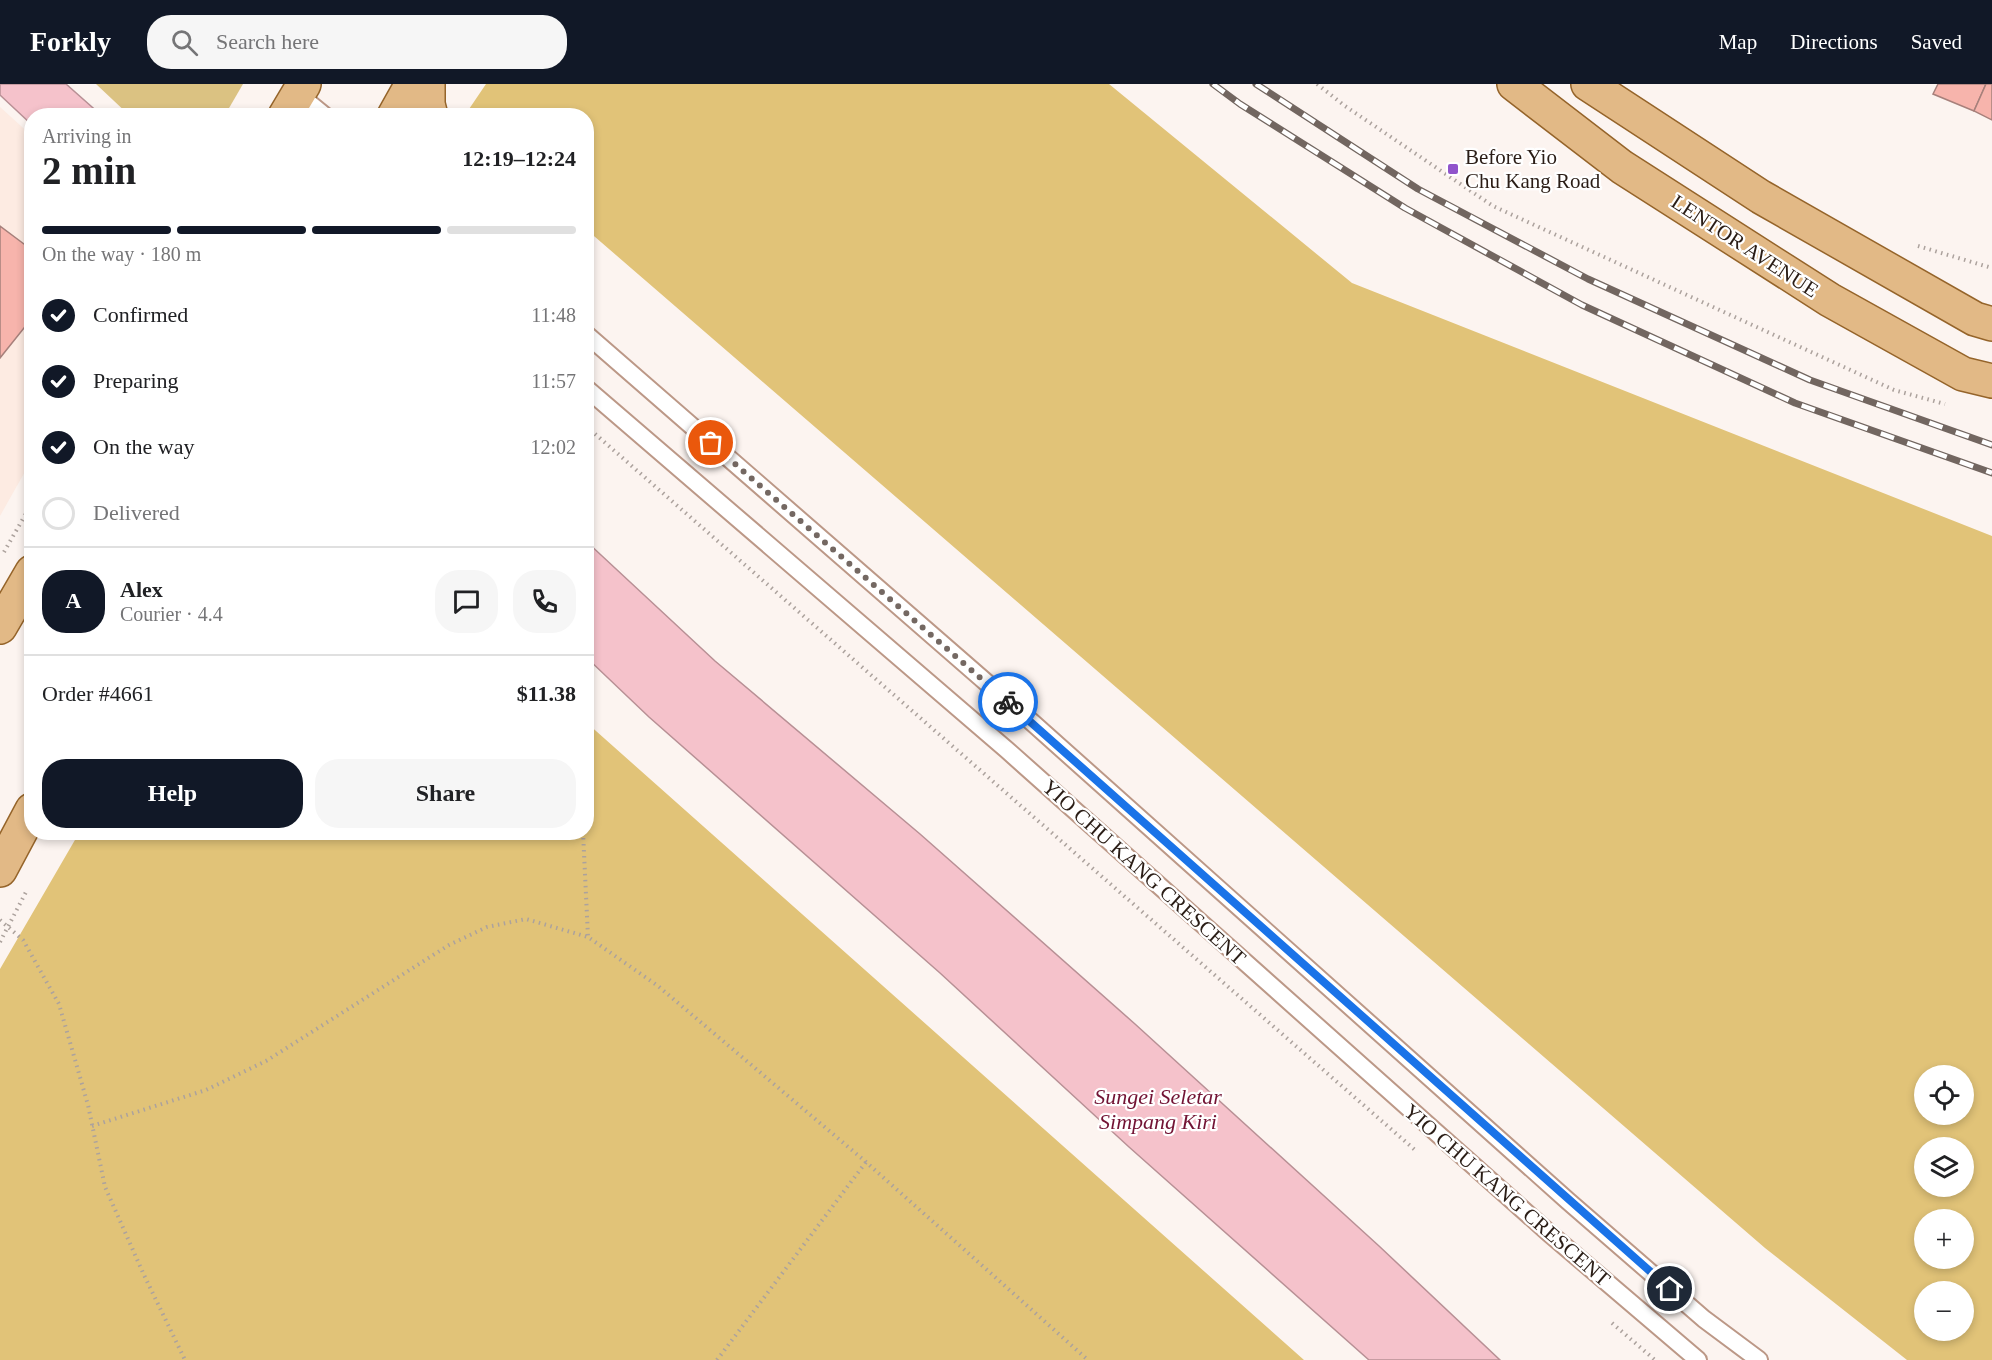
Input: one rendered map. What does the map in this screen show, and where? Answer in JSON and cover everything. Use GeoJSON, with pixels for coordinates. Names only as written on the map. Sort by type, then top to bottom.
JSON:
{"type":"FeatureCollection","features":[{"type":"Feature","properties":{"kind":"main road"},"geometry":{"type":"LineString","coordinates":[[398,108],[412,84]]}},
{"type":"Feature","properties":{"kind":"main road"},"geometry":{"type":"LineString","coordinates":[[428,84],[429,108]]}},
{"type":"Feature","properties":{"kind":"main road","name":"LENTOR AVENUE"},"geometry":{"type":"LineString","coordinates":[[1514,84],[1622,167],[1830,300],[1963,374],[1992,381]]}},
{"type":"Feature","properties":{"kind":"main road"},"geometry":{"type":"LineString","coordinates":[[1588,84],[1761,197],[1975,320],[1992,324]]}},
{"type":"Feature","properties":{"kind":"main road"},"geometry":{"type":"LineString","coordinates":[[0,627],[24,586]]}},
{"type":"Feature","properties":{"kind":"main road"},"geometry":{"type":"LineString","coordinates":[[0,870],[24,825]]}},
{"type":"Feature","properties":{"kind":"lane"},"geometry":{"type":"LineString","coordinates":[[296,98],[312,108]]}},
{"type":"Feature","properties":{"kind":"lane","name":"YIO CHU KANG CRESCENT"},"geometry":{"type":"LineString","coordinates":[[594,341],[1034,724],[1577,1209],[1704,1319],[1759,1360]]}},
{"type":"Feature","properties":{"kind":"lane","name":"YIO CHU KANG CRESCENT"},"geometry":{"type":"LineString","coordinates":[[594,395],[1007,750],[1540,1225],[1698,1360]]}},
{"type":"Feature","properties":{"kind":"path"},"geometry":{"type":"LineString","coordinates":[[1317,84],[1345,106],[1493,206],[1894,390],[1948,405]]}},
{"type":"Feature","properties":{"kind":"path"},"geometry":{"type":"LineString","coordinates":[[594,433],[1414,1149]]}},
{"type":"Feature","properties":{"kind":"path"},"geometry":{"type":"LineString","coordinates":[[0,558],[24,517]]}},
{"type":"Feature","properties":{"kind":"path"},"geometry":{"type":"LineString","coordinates":[[583,840],[588,937]]}},
{"type":"Feature","properties":{"kind":"path"},"geometry":{"type":"LineString","coordinates":[[0,920],[23,940],[59,1004],[92,1126],[105,1187],[185,1360]]}},
{"type":"Feature","properties":{"kind":"path"},"geometry":{"type":"LineString","coordinates":[[92,1126],[206,1090],[266,1061],[449,945],[487,927],[526,920],[588,937],[658,986],[866,1162],[1088,1360]]}},
{"type":"Feature","properties":{"kind":"path"},"geometry":{"type":"LineString","coordinates":[[717,1360],[866,1162]]}},
{"type":"Feature","properties":{"kind":"shaded area"},"geometry":{"type":"Polygon","coordinates":[[[96,84],[243,84],[229,108],[122,108],[96,84]]]}},
{"type":"Feature","properties":{"kind":"shaded area"},"geometry":{"type":"Polygon","coordinates":[[[486,84],[1109,84],[1352,283],[1992,536],[1992,1360],[1907,1360],[1765,1248],[594,236],[594,108],[470,108],[486,84]]]}},
{"type":"Feature","properties":{"kind":"shaded area"},"geometry":{"type":"Polygon","coordinates":[[[0,107],[24,129],[24,473],[0,516],[0,107]]]}},
{"type":"Feature","properties":{"kind":"shaded area"},"geometry":{"type":"Polygon","coordinates":[[[594,729],[1304,1360],[0,1360],[0,969],[75,840],[594,840],[594,729]]]}},
{"type":"Feature","properties":{"kind":"water"},"geometry":{"type":"Polygon","coordinates":[[[0,84],[66,84],[93,108],[24,108],[24,117],[0,95],[0,84]]]}},
{"type":"Feature","properties":{"kind":"water","name":"Sungei Seletar Simpang Kiri"},"geometry":{"type":"Polygon","coordinates":[[[594,549],[715,661],[920,834],[1135,1024],[1379,1246],[1500,1360],[1369,1360],[1129,1147],[940,973],[649,717],[594,665],[594,549]]]}},
{"type":"Feature","properties":{"kind":"building"},"geometry":{"type":"Polygon","coordinates":[[[1938,84],[1986,84],[1974,111],[1933,94],[1938,84]]]}},
{"type":"Feature","properties":{"kind":"building"},"geometry":{"type":"Polygon","coordinates":[[[1986,84],[1992,84],[1992,120],[1974,111],[1986,84]]]}},
{"type":"Feature","properties":{"kind":"building"},"geometry":{"type":"Polygon","coordinates":[[[0,226],[24,244],[24,328],[0,358],[0,226]]]}},
{"type":"Feature","properties":{"kind":"railway"},"geometry":{"type":"LineString","coordinates":[[1213,84],[1240,104],[1405,208],[1582,305],[1795,403],[1992,473]]}},
{"type":"Feature","properties":{"kind":"railway"},"geometry":{"type":"LineString","coordinates":[[1256,84],[1418,189],[1588,279],[1810,380],[1992,445]]}},
{"type":"Feature","properties":{"kind":"way so far"},"geometry":{"type":"LineString","coordinates":[[711,443],[1008,702]]}},
{"type":"Feature","properties":{"kind":"place","name":"Before Yio Chu Kang Road"},"geometry":{"type":"Point","coordinates":[1453,169]}},
{"type":"Feature","properties":{"kind":"route"},"geometry":{"type":"LineString","coordinates":[[1008,702],[1568,1201],[1670,1289]]}}]}
